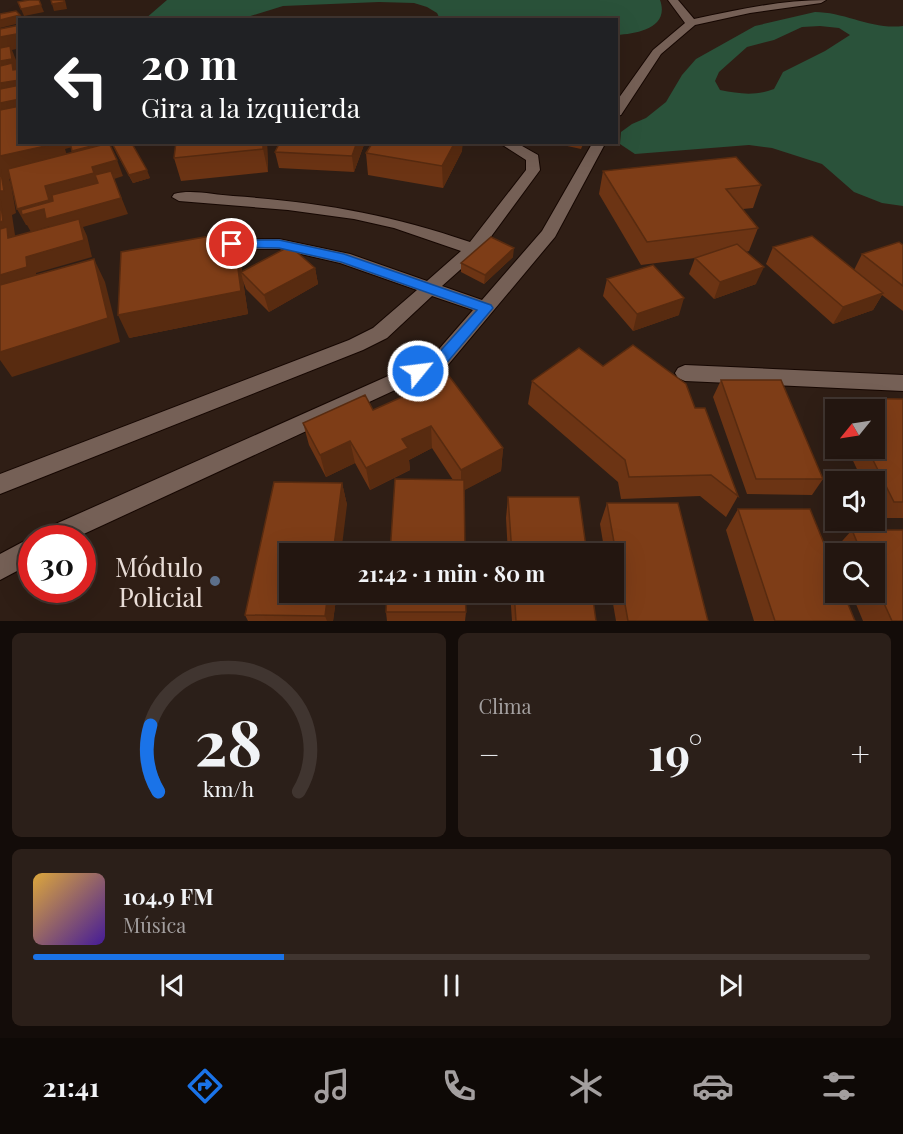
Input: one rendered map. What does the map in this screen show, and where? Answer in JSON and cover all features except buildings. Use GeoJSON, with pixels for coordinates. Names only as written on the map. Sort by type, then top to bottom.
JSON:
{"type":"FeatureCollection","features":[{"type":"Feature","properties":{"kind":"street"},"geometry":{"type":"LineString","coordinates":[[673,0],[691,23]]}},
{"type":"Feature","properties":{"kind":"street"},"geometry":{"type":"LineString","coordinates":[[618,109],[657,52],[691,23],[750,10],[821,0]]}},
{"type":"Feature","properties":{"kind":"street"},"geometry":{"type":"LineString","coordinates":[[0,484],[356,345],[380,333],[473,249],[533,171],[533,158],[508,144]]}},
{"type":"Feature","properties":{"kind":"street"},"geometry":{"type":"LineString","coordinates":[[79,525],[440,361],[549,233],[599,144]]}},
{"type":"Feature","properties":{"kind":"street"},"geometry":{"type":"LineString","coordinates":[[179,197],[273,204],[355,214],[406,226],[473,249]]}},
{"type":"Feature","properties":{"kind":"street"},"geometry":{"type":"LineString","coordinates":[[197,244],[279,244],[344,258],[486,308]]}},
{"type":"Feature","properties":{"kind":"street"},"geometry":{"type":"LineString","coordinates":[[685,373],[903,383]]}},
{"type":"Feature","properties":{"kind":"street"},"geometry":{"type":"LineString","coordinates":[[0,568],[18,557]]}},
{"type":"Feature","properties":{"kind":"green space"},"geometry":{"type":"Polygon","coordinates":[[[167,0],[660,0],[662,10],[656,23],[650,28],[618,35],[618,18],[440,18],[437,13],[427,7],[414,3],[379,2],[283,6],[244,18],[146,18],[167,0]]]}},
{"type":"Feature","properties":{"kind":"green space"},"geometry":{"type":"Polygon","coordinates":[[[815,12],[880,26],[903,26],[903,206],[882,203],[854,192],[822,164],[772,148],[749,145],[635,154],[620,144],[621,132],[646,118],[666,102],[682,75],[696,59],[755,26],[815,12]],[[802,27],[774,40],[747,47],[719,72],[715,81],[720,90],[734,93],[747,94],[774,89],[783,72],[825,51],[850,35],[839,28],[802,27]]]}},
{"type":"Feature","properties":{"kind":"place","name":"Módulo Policial"},"geometry":{"type":"Point","coordinates":[215,581]}},
{"type":"Feature","properties":{"kind":"route"},"geometry":{"type":"LineString","coordinates":[[232,244],[279,244],[344,258],[486,308],[440,361],[418,371]]}}]}
